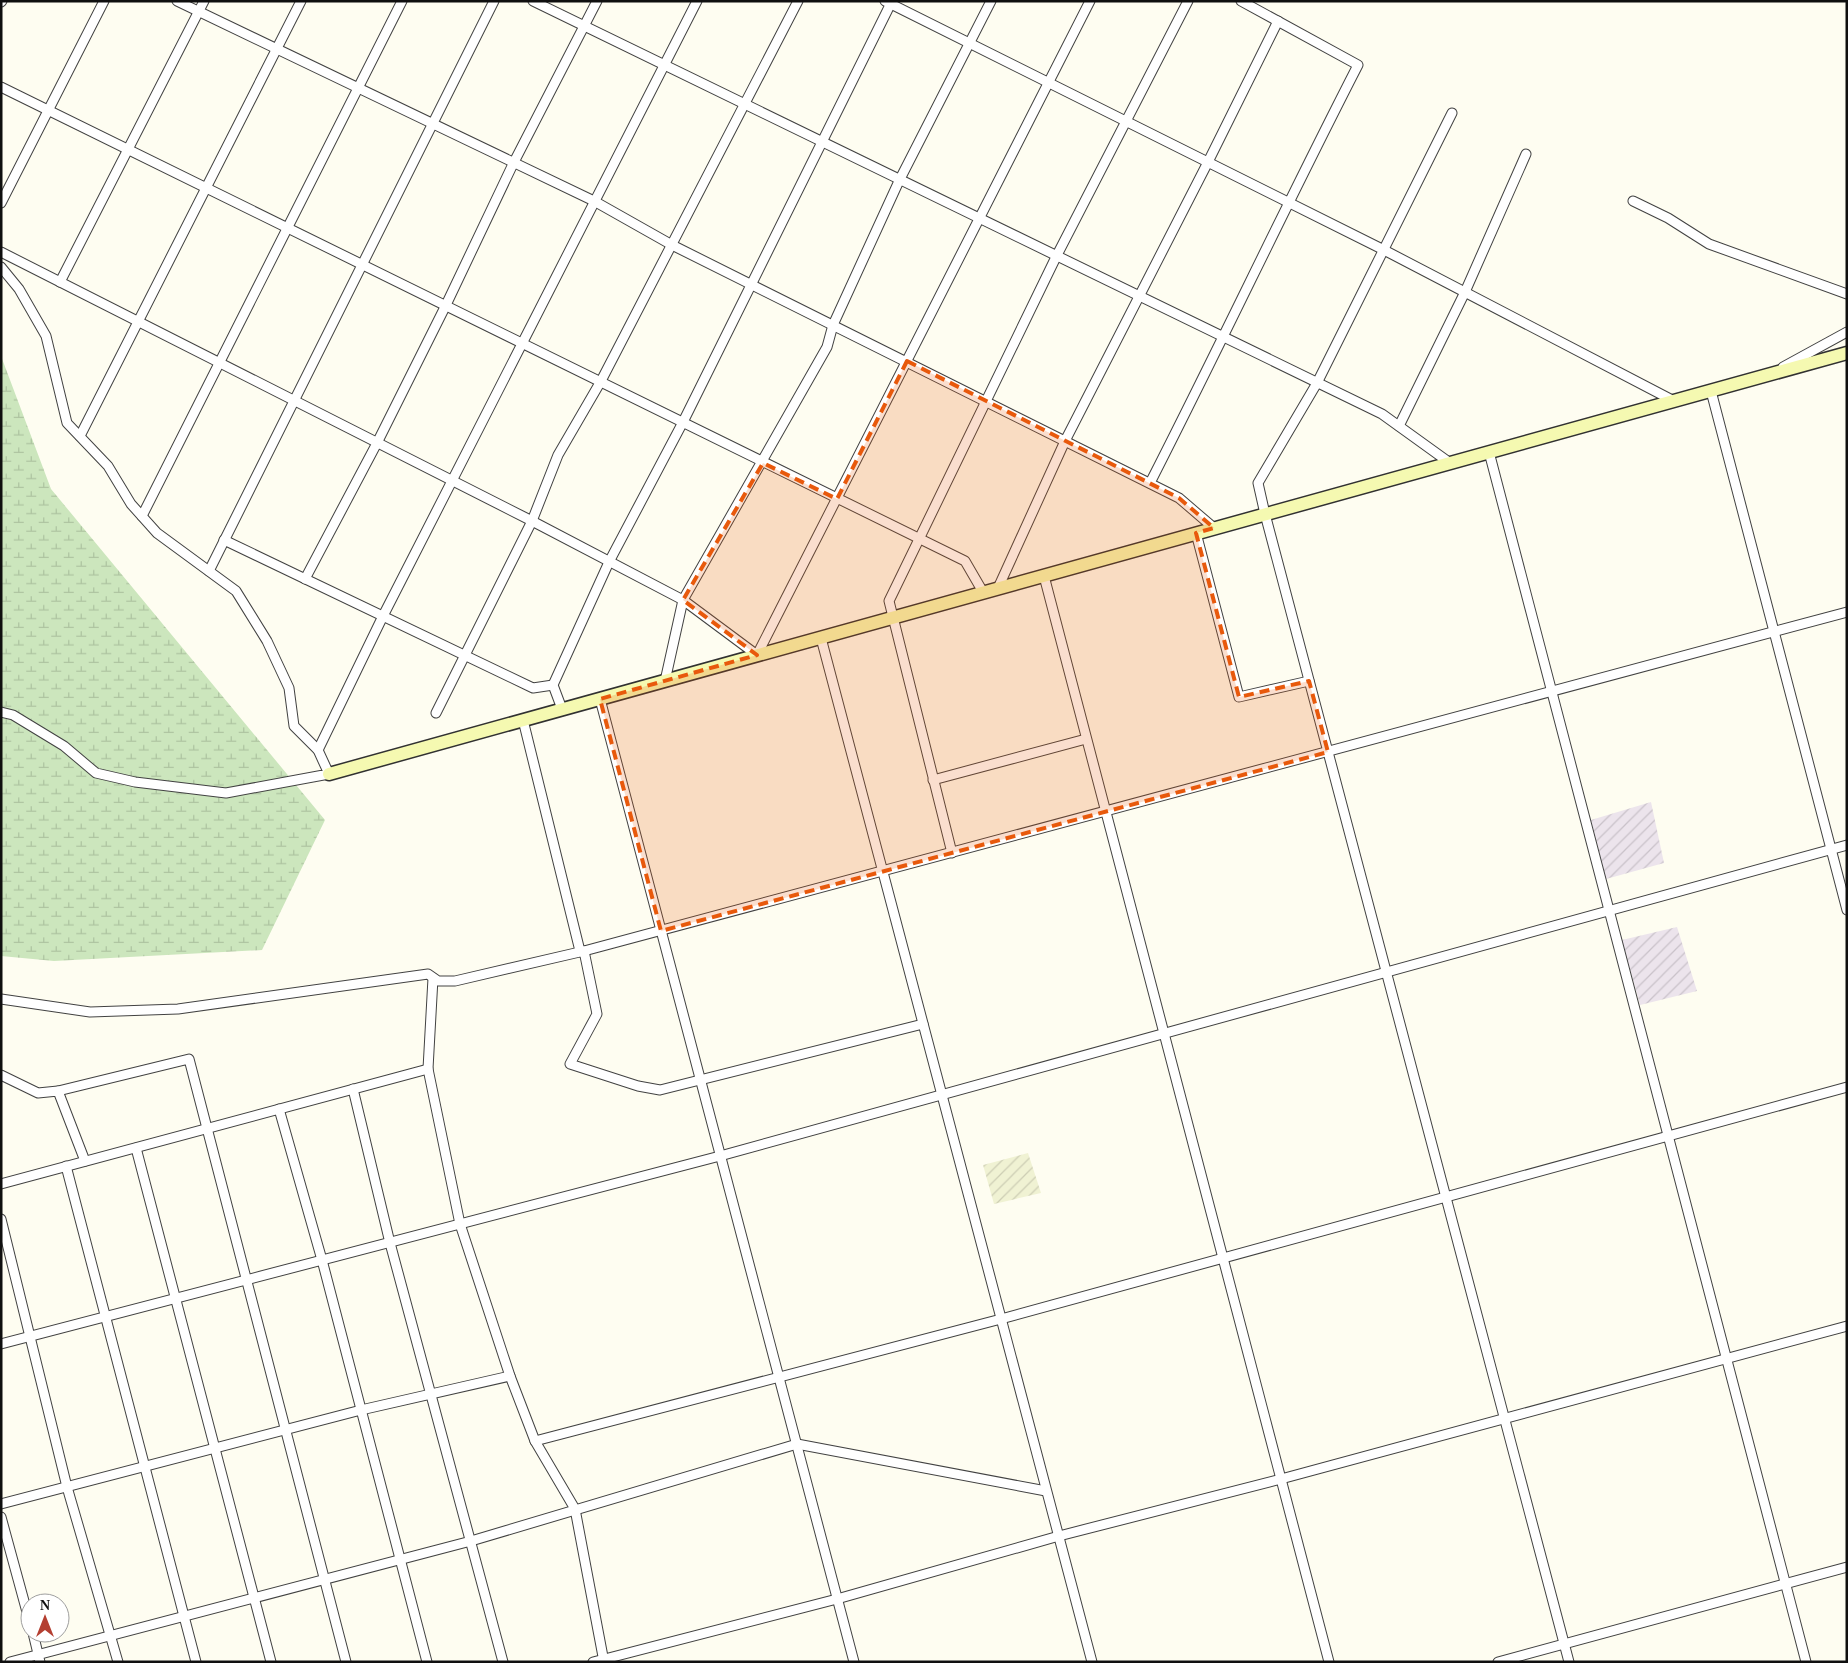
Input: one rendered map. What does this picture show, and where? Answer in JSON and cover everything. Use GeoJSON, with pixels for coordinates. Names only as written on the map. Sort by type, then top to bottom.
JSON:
{"type":"FeatureCollection","features":[{"type":"Feature","properties":{"kind":"street"},"geometry":{"type":"LineString","coordinates":[[1,203],[104,1]]}},
{"type":"Feature","properties":{"kind":"street"},"geometry":{"type":"LineString","coordinates":[[177,1],[513,164],[594,201],[672,245],[834,324],[1179,498],[1214,528]]}},
{"type":"Feature","properties":{"kind":"street"},"geometry":{"type":"LineString","coordinates":[[60,282],[204,1]]}},
{"type":"Feature","properties":{"kind":"street"},"geometry":{"type":"LineString","coordinates":[[80,436],[301,1]]}},
{"type":"Feature","properties":{"kind":"street"},"geometry":{"type":"LineString","coordinates":[[142,516],[402,1]]}},
{"type":"Feature","properties":{"kind":"street"},"geometry":{"type":"LineString","coordinates":[[209,571],[494,1]]}},
{"type":"Feature","properties":{"kind":"street"},"geometry":{"type":"LineString","coordinates":[[533,1],[979,220],[1382,414],[1450,463]]}},
{"type":"Feature","properties":{"kind":"street"},"geometry":{"type":"LineString","coordinates":[[305,579],[377,443],[446,305],[513,164],[596,1]]}},
{"type":"Feature","properties":{"kind":"street"},"geometry":{"type":"LineString","coordinates":[[318,750],[383,616],[697,1]]}},
{"type":"Feature","properties":{"kind":"street"},"geometry":{"type":"LineString","coordinates":[[436,713],[532,521],[558,455],[601,380],[798,1]]}},
{"type":"Feature","properties":{"kind":"street"},"geometry":{"type":"LineString","coordinates":[[665,681],[683,600],[763,463],[827,347],[834,324],[899,181],[991,1]]}},
{"type":"Feature","properties":{"kind":"street"},"geometry":{"type":"LineString","coordinates":[[757,655],[1090,1]]}},
{"type":"Feature","properties":{"kind":"street"},"geometry":{"type":"LineString","coordinates":[[952,853],[889,601],[1056,257],[1188,1]]}},
{"type":"Feature","properties":{"kind":"street"},"geometry":{"type":"LineString","coordinates":[[1150,484],[1224,338],[1288,202],[1358,65],[1241,1]]}},
{"type":"Feature","properties":{"kind":"street"},"geometry":{"type":"LineString","coordinates":[[562,709],[552,685],[609,562],[683,422],[823,143],[889,2],[1384,250],[1674,401]]}},
{"type":"Feature","properties":{"kind":"street"},"geometry":{"type":"LineString","coordinates":[[998,588],[1065,441],[1278,21]]}},
{"type":"Feature","properties":{"kind":"street"},"geometry":{"type":"LineString","coordinates":[[1,87],[601,380],[763,463],[965,561],[984,592]]}},
{"type":"Feature","properties":{"kind":"street"},"geometry":{"type":"LineString","coordinates":[[1452,113],[1317,383],[1258,483],[1569,1662]]}},
{"type":"Feature","properties":{"kind":"street"},"geometry":{"type":"LineString","coordinates":[[1399,426],[1465,292],[1526,154]]}},
{"type":"Feature","properties":{"kind":"street"},"geometry":{"type":"LineString","coordinates":[[1634,201],[1668,218],[1709,244],[1847,294]]}},
{"type":"Feature","properties":{"kind":"street"},"geometry":{"type":"LineString","coordinates":[[1,252],[532,521],[683,600],[757,655]]}},
{"type":"Feature","properties":{"kind":"street"},"geometry":{"type":"LineString","coordinates":[[1,268],[19,289],[46,336],[67,423],[108,466],[131,504],[157,533],[236,591],[267,640],[289,688],[294,726],[318,750],[329,774]]}},
{"type":"Feature","properties":{"kind":"street"},"geometry":{"type":"LineString","coordinates":[[1769,374],[1847,332]]}},
{"type":"Feature","properties":{"kind":"street"},"geometry":{"type":"LineString","coordinates":[[1,712],[14,715],[64,746],[96,773],[135,782],[226,792],[329,774],[1847,353]]}},
{"type":"Feature","properties":{"kind":"street"},"geometry":{"type":"LineString","coordinates":[[1711,391],[1847,910]]}},
{"type":"Feature","properties":{"kind":"street"},"geometry":{"type":"LineString","coordinates":[[1489,452],[1806,1662]]}},
{"type":"Feature","properties":{"kind":"street"},"geometry":{"type":"LineString","coordinates":[[1196,533],[1239,697],[1309,681]]}},
{"type":"Feature","properties":{"kind":"street"},"geometry":{"type":"LineString","coordinates":[[224,540],[533,688],[552,685]]}},
{"type":"Feature","properties":{"kind":"street"},"geometry":{"type":"LineString","coordinates":[[1044,576],[1328,1662]]}},
{"type":"Feature","properties":{"kind":"street"},"geometry":{"type":"LineString","coordinates":[[1,999],[90,1012],[178,1009],[428,974],[438,981],[455,981],[661,931],[1847,612]]}},
{"type":"Feature","properties":{"kind":"street"},"geometry":{"type":"LineString","coordinates":[[821,638],[1092,1662]]}},
{"type":"Feature","properties":{"kind":"street"},"geometry":{"type":"LineString","coordinates":[[600,699],[854,1662]]}},
{"type":"Feature","properties":{"kind":"street"},"geometry":{"type":"LineString","coordinates":[[523,720],[598,1014],[570,1064],[638,1086],[660,1090],[923,1024]]}},
{"type":"Feature","properties":{"kind":"street"},"geometry":{"type":"LineString","coordinates":[[933,780],[1086,738]]}},
{"type":"Feature","properties":{"kind":"street"},"geometry":{"type":"LineString","coordinates":[[1,1344],[720,1156],[1847,845]]}},
{"type":"Feature","properties":{"kind":"street"},"geometry":{"type":"LineString","coordinates":[[433,978],[428,1069],[460,1224],[510,1376],[535,1441],[575,1509],[604,1660]]}},
{"type":"Feature","properties":{"kind":"street"},"geometry":{"type":"LineString","coordinates":[[1,1075],[38,1093],[189,1059],[346,1662]]}},
{"type":"Feature","properties":{"kind":"street"},"geometry":{"type":"LineString","coordinates":[[1,1184],[428,1069]]}},
{"type":"Feature","properties":{"kind":"street"},"geometry":{"type":"LineString","coordinates":[[535,1441],[1001,1319],[1847,1087]]}},
{"type":"Feature","properties":{"kind":"street"},"geometry":{"type":"LineString","coordinates":[[353,1089],[390,1242],[503,1662]]}},
{"type":"Feature","properties":{"kind":"street"},"geometry":{"type":"LineString","coordinates":[[58,1090],[86,1161]]}},
{"type":"Feature","properties":{"kind":"street"},"geometry":{"type":"LineString","coordinates":[[279,1109],[322,1260],[427,1662]]}},
{"type":"Feature","properties":{"kind":"street"},"geometry":{"type":"LineString","coordinates":[[136,1148],[271,1662]]}},
{"type":"Feature","properties":{"kind":"street"},"geometry":{"type":"LineString","coordinates":[[66,1166],[196,1662]]}},
{"type":"Feature","properties":{"kind":"street"},"geometry":{"type":"LineString","coordinates":[[1,1219],[67,1487],[118,1662]]}},
{"type":"Feature","properties":{"kind":"street"},"geometry":{"type":"LineString","coordinates":[[593,1662],[838,1599],[1059,1536],[1280,1479],[1847,1326]]}},
{"type":"Feature","properties":{"kind":"street"},"geometry":{"type":"LineString","coordinates":[[1,1504],[361,1410],[510,1376]]}},
{"type":"Feature","properties":{"kind":"street"},"geometry":{"type":"LineString","coordinates":[[10,1662],[39,1658],[111,1635],[471,1541],[797,1444],[1046,1492]]}},
{"type":"Feature","properties":{"kind":"street"},"geometry":{"type":"LineString","coordinates":[[1,1517],[22,1593]]}},
{"type":"Feature","properties":{"kind":"street"},"geometry":{"type":"LineString","coordinates":[[1498,1662],[1847,1567]]}},
{"type":"Feature","properties":{"kind":"street"},"geometry":{"type":"LineString","coordinates":[[35,1643],[39,1658]]}},
{"type":"Feature","properties":{"kind":"highlighted area"},"geometry":{"type":"Polygon","coordinates":[[[907,361],[1179,498],[1214,528],[1196,533],[1239,697],[1309,681],[1328,752],[661,931],[600,699],[757,655],[683,600],[763,463],[837,499],[907,361]]]}},
{"type":"Feature","properties":{"kind":"shaded area"},"geometry":{"type":"Polygon","coordinates":[[[1651,802],[1664,863],[1606,879],[1591,820],[1651,802]]]}},
{"type":"Feature","properties":{"kind":"shaded area"},"geometry":{"type":"Polygon","coordinates":[[[1677,927],[1697,991],[1640,1005],[1622,940],[1677,927]]]}},
{"type":"Feature","properties":{"kind":"green space"},"geometry":{"type":"Polygon","coordinates":[[[1,356],[51,489],[325,820],[262,950],[54,961],[1,956],[1,356]]]}},
{"type":"Feature","properties":{"kind":"green space"},"geometry":{"type":"Polygon","coordinates":[[[1028,1153],[1041,1193],[994,1204],[983,1165],[1028,1153]]]}}]}
